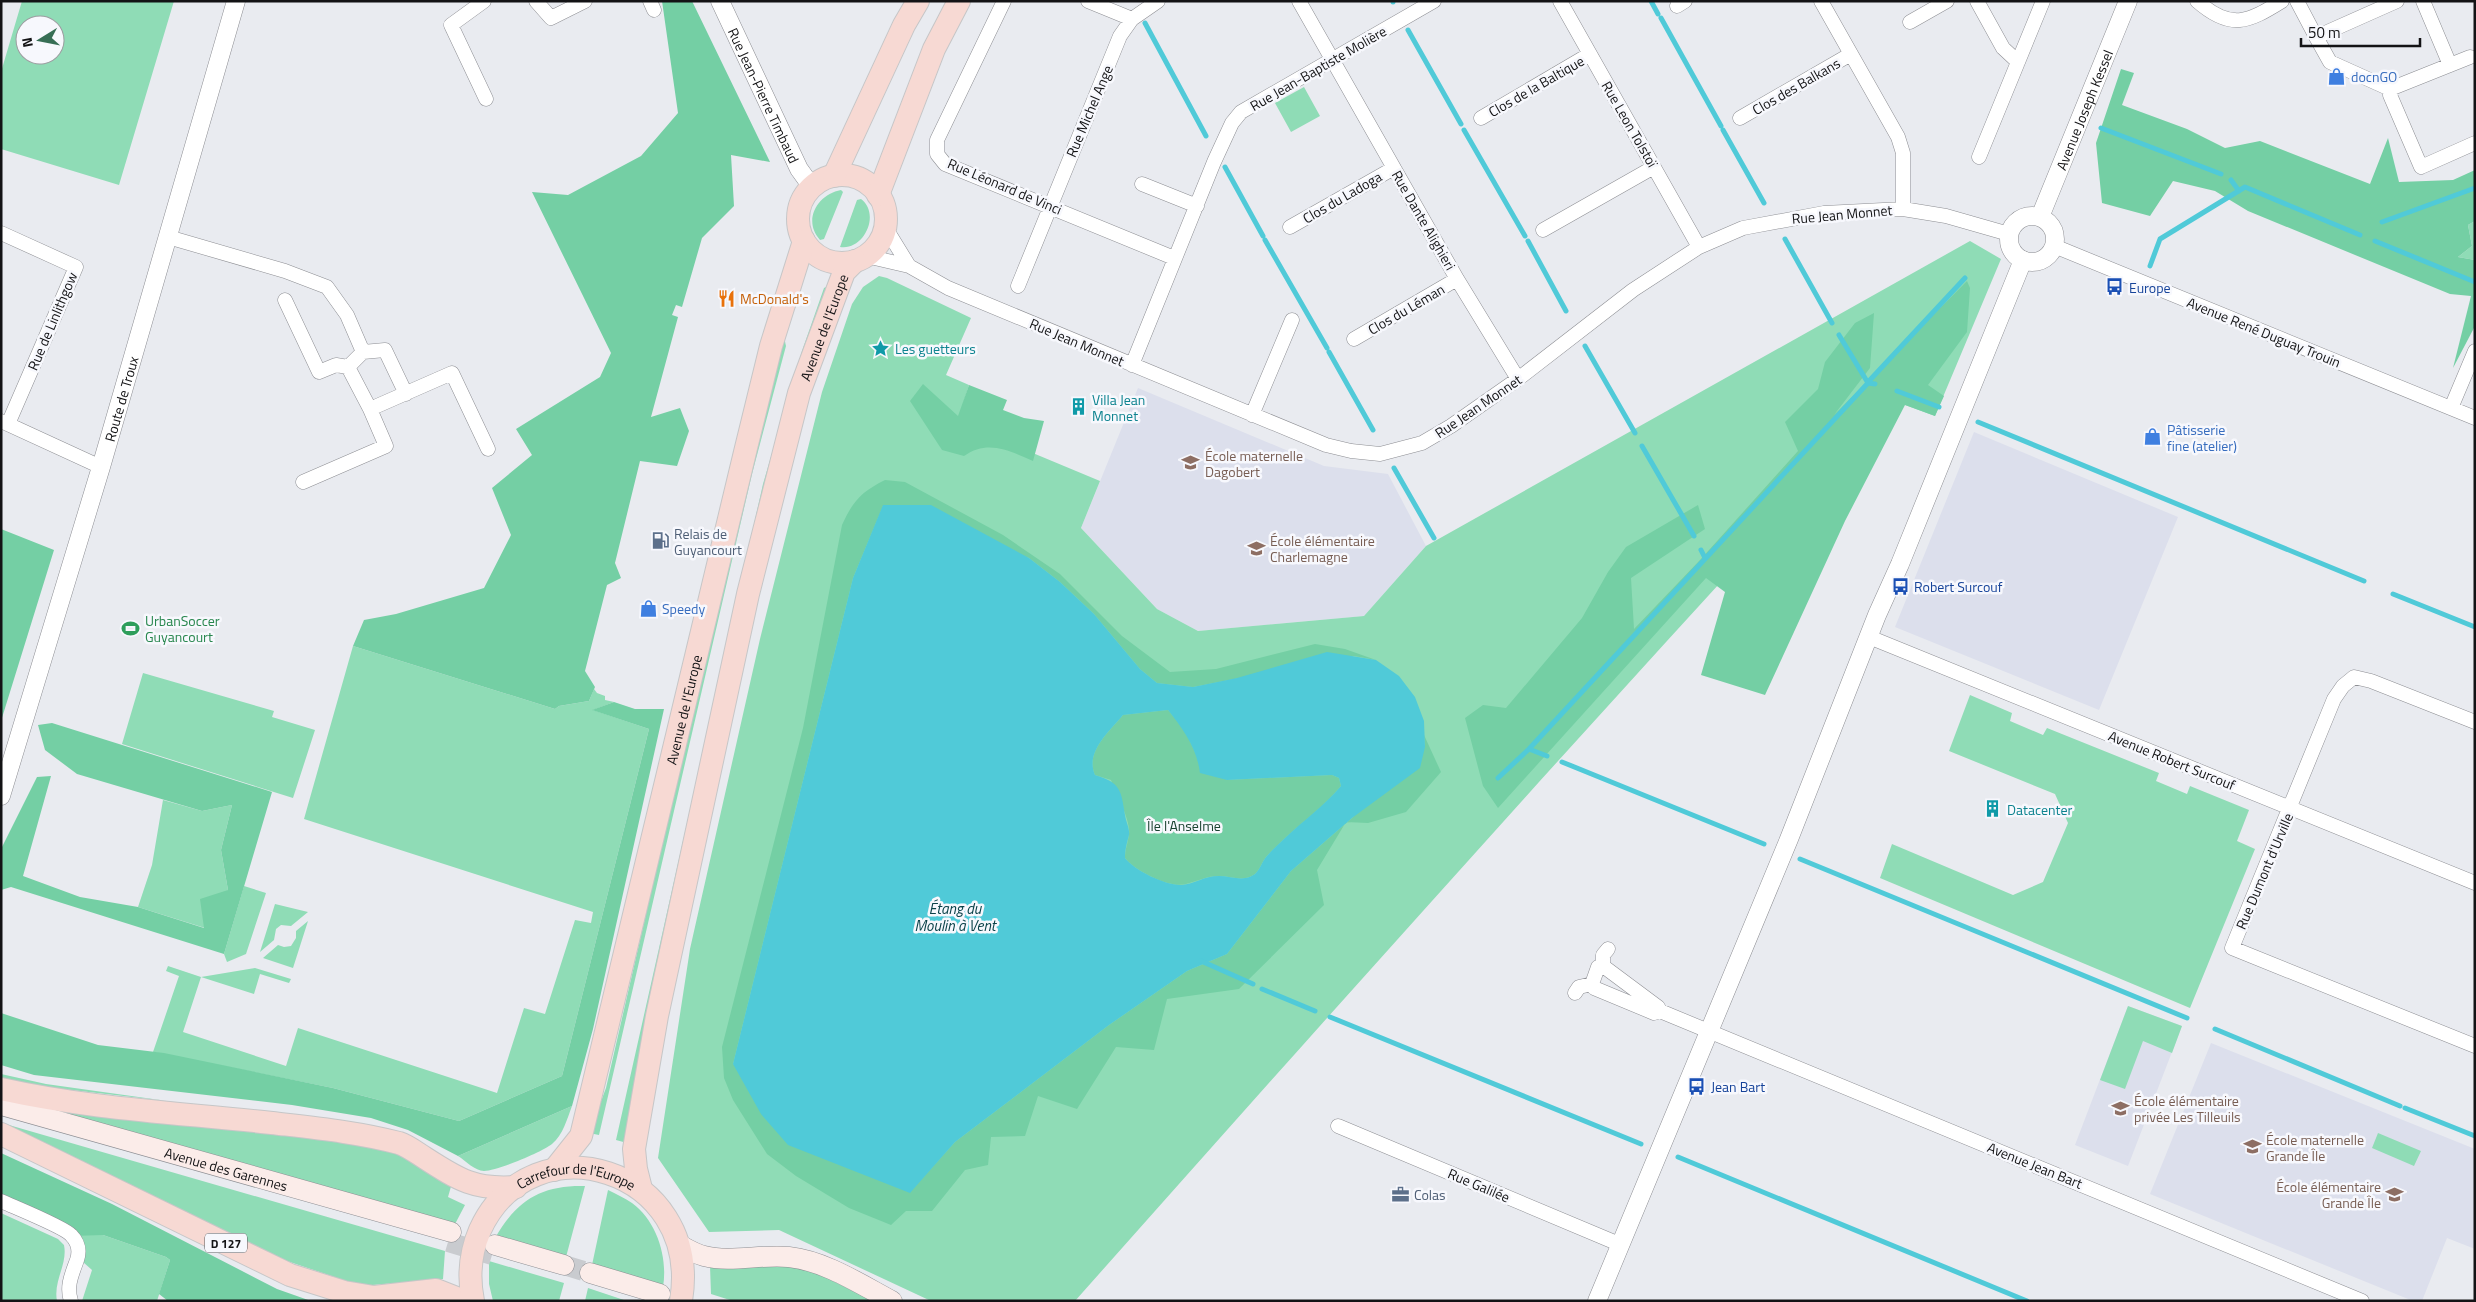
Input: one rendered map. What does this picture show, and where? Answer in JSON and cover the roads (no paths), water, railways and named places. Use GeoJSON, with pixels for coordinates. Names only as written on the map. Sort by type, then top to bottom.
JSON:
{"type":"FeatureCollection","features":[{"type":"Feature","properties":{"kind":"main road"},"geometry":{"type":"LineString","coordinates":[[834,176],[904,25],[918,1]]}},
{"type":"Feature","properties":{"kind":"main road"},"geometry":{"type":"LineString","coordinates":[[878,195],[934,49],[959,1]]}},
{"type":"Feature","properties":{"kind":"main road"},"geometry":{"type":"LineString","coordinates":[[834,176],[858,178],[869,185],[878,195],[883,205],[885,227],[882,238],[861,259],[841,264],[826,261],[810,250],[798,228],[798,213],[803,199],[812,187],[834,176]]}},
{"type":"Feature","properties":{"kind":"main road","name":"Avenue de l'Europe"},"geometry":{"type":"LineString","coordinates":[[554,1170],[580,1136],[748,438],[772,346],[804,242]]}},
{"type":"Feature","properties":{"kind":"main road","name":"Avenue de l'Europe"},"geometry":{"type":"LineString","coordinates":[[641,1189],[634,1149],[656,1016],[748,594],[799,393],[844,272],[861,259]]}},
{"type":"Feature","properties":{"kind":"main road"},"geometry":{"type":"LineString","coordinates":[[1,1089],[42,1098],[118,1108],[349,1131],[402,1144],[452,1175],[479,1186],[516,1187]]}},
{"type":"Feature","properties":{"kind":"main road","name":"Avenue des Garennes"},"geometry":{"type":"LineString","coordinates":[[1,1105],[450,1237],[1,1114]]}},
{"type":"Feature","properties":{"kind":"main road","name":"D 127"},"geometry":{"type":"LineString","coordinates":[[1,1134],[290,1275],[344,1292],[374,1297],[436,1290],[464,1301]]}},
{"type":"Feature","properties":{"kind":"main road","name":"Carrefour de l'Europe"},"geometry":{"type":"LineString","coordinates":[[473,1301],[470,1265],[475,1242],[485,1221],[499,1202],[516,1187],[534,1177],[554,1170],[577,1168],[601,1171],[622,1178],[641,1189],[658,1205],[671,1224],[680,1245],[684,1264],[684,1283],[681,1301]]}},
{"type":"Feature","properties":{"kind":"main road"},"geometry":{"type":"LineString","coordinates":[[680,1245],[702,1256],[714,1258],[771,1256],[803,1260],[818,1265],[892,1301]]}},
{"type":"Feature","properties":{"kind":"main road"},"geometry":{"type":"LineString","coordinates":[[494,1250],[562,1270]]}},
{"type":"Feature","properties":{"kind":"main road"},"geometry":{"type":"LineString","coordinates":[[587,1277],[655,1297]]}},
{"type":"Feature","properties":{"kind":"street","name":"Route de Troux"},"geometry":{"type":"LineString","coordinates":[[1,796],[102,467],[236,1]]}},
{"type":"Feature","properties":{"kind":"street"},"geometry":{"type":"LineString","coordinates":[[484,1],[451,25],[486,100]]}},
{"type":"Feature","properties":{"kind":"street"},"geometry":{"type":"LineString","coordinates":[[536,1],[551,18],[585,1]]}},
{"type":"Feature","properties":{"kind":"street","name":"Rue Jean-Pierre Timbaud"},"geometry":{"type":"LineString","coordinates":[[720,1],[799,169],[812,187]]}},
{"type":"Feature","properties":{"kind":"street","name":"Rue Léonard de Vinci"},"geometry":{"type":"LineString","coordinates":[[1004,1],[937,140],[937,154],[946,164],[1050,205],[1174,258]]}},
{"type":"Feature","properties":{"kind":"street"},"geometry":{"type":"LineString","coordinates":[[1088,1],[1132,19]]}},
{"type":"Feature","properties":{"kind":"street","name":"Rue Michel Ange"},"geometry":{"type":"LineString","coordinates":[[1018,286],[1120,36],[1132,19],[1158,1]]}},
{"type":"Feature","properties":{"kind":"street"},"geometry":{"type":"LineString","coordinates":[[1299,1],[1332,60]]}},
{"type":"Feature","properties":{"kind":"street","name":"Rue Jean-Baptiste Molière"},"geometry":{"type":"LineString","coordinates":[[1132,365],[1222,143],[1240,112],[1434,1]]}},
{"type":"Feature","properties":{"kind":"street","name":"Rue Leon Tolstoï"},"geometry":{"type":"LineString","coordinates":[[1560,1],[1699,247]]}},
{"type":"Feature","properties":{"kind":"street"},"geometry":{"type":"LineString","coordinates":[[1821,1],[1898,137],[1903,153],[1902,209]]}},
{"type":"Feature","properties":{"kind":"street"},"geometry":{"type":"LineString","coordinates":[[1910,22],[1947,1]]}},
{"type":"Feature","properties":{"kind":"street"},"geometry":{"type":"LineString","coordinates":[[1977,1],[2003,48],[2018,62]]}},
{"type":"Feature","properties":{"kind":"street"},"geometry":{"type":"LineString","coordinates":[[1979,157],[2043,1]]}},
{"type":"Feature","properties":{"kind":"street","name":"Avenue Joseph Kessel"},"geometry":{"type":"LineString","coordinates":[[2040,217],[2128,1]]}},
{"type":"Feature","properties":{"kind":"street"},"geometry":{"type":"LineString","coordinates":[[2198,1],[2218,16],[2237,21],[2253,18],[2282,1]]}},
{"type":"Feature","properties":{"kind":"street"},"geometry":{"type":"LineString","coordinates":[[2297,1],[2330,62],[2390,89],[2470,56]]}},
{"type":"Feature","properties":{"kind":"street"},"geometry":{"type":"LineString","coordinates":[[2316,37],[2397,1]]}},
{"type":"Feature","properties":{"kind":"street"},"geometry":{"type":"LineString","coordinates":[[2423,1],[2450,65]]}},
{"type":"Feature","properties":{"kind":"street","name":"Clos de la Baltique"},"geometry":{"type":"LineString","coordinates":[[1481,118],[1590,54]]}},
{"type":"Feature","properties":{"kind":"street","name":"Clos des Balkans"},"geometry":{"type":"LineString","coordinates":[[1740,118],[1851,54]]}},
{"type":"Feature","properties":{"kind":"street","name":"Rue Dante Alighieri"},"geometry":{"type":"LineString","coordinates":[[1332,60],[1518,379]]}},
{"type":"Feature","properties":{"kind":"street"},"geometry":{"type":"LineString","coordinates":[[2390,89],[2390,95],[2421,167],[2475,143]]}},
{"type":"Feature","properties":{"kind":"street"},"geometry":{"type":"LineString","coordinates":[[1543,230],[1654,167]]}},
{"type":"Feature","properties":{"kind":"street","name":"Clos du Ladoga"},"geometry":{"type":"LineString","coordinates":[[1290,227],[1394,168]]}},
{"type":"Feature","properties":{"kind":"street"},"geometry":{"type":"LineString","coordinates":[[1142,184],[1197,206]]}},
{"type":"Feature","properties":{"kind":"street","name":"Rue Jean Monnet"},"geometry":{"type":"LineString","coordinates":[[861,259],[909,266],[948,288],[1326,445],[1351,451],[1380,454],[1422,443],[1451,426],[1518,379],[1633,290],[1699,247],[1743,228],[1824,213],[1902,209],[1946,216],[2009,234]]}},
{"type":"Feature","properties":{"kind":"street"},"geometry":{"type":"LineString","coordinates":[[2023,217],[2040,217],[2051,226],[2055,239],[2054,246],[2042,260],[2023,260],[2011,250],[2009,234],[2014,224],[2023,217]]}},
{"type":"Feature","properties":{"kind":"street","name":"Rue Jean Monnet"},"geometry":{"type":"LineString","coordinates":[[885,227],[909,266]]}},
{"type":"Feature","properties":{"kind":"street","name":"Rue de Linlithgow"},"geometry":{"type":"LineString","coordinates":[[1,233],[76,267],[4,422],[102,467]]}},
{"type":"Feature","properties":{"kind":"street"},"geometry":{"type":"LineString","coordinates":[[168,237],[284,271],[327,287],[347,315],[363,352]]}},
{"type":"Feature","properties":{"kind":"street","name":"Avenue René Duguay Trouin"},"geometry":{"type":"LineString","coordinates":[[2054,246],[2475,418]]}},
{"type":"Feature","properties":{"kind":"street"},"geometry":{"type":"LineString","coordinates":[[1597,1301],[1619,1244],[1789,838],[2023,260]]}},
{"type":"Feature","properties":{"kind":"street","name":"Clos du Léman"},"geometry":{"type":"LineString","coordinates":[[1354,339],[1458,279]]}},
{"type":"Feature","properties":{"kind":"street"},"geometry":{"type":"LineString","coordinates":[[285,300],[319,372],[336,365],[348,367]]}},
{"type":"Feature","properties":{"kind":"street"},"geometry":{"type":"LineString","coordinates":[[1252,415],[1292,320]]}},
{"type":"Feature","properties":{"kind":"street"},"geometry":{"type":"LineString","coordinates":[[348,367],[363,352],[386,350],[406,394]]}},
{"type":"Feature","properties":{"kind":"street"},"geometry":{"type":"LineString","coordinates":[[2452,408],[2475,351]]}},
{"type":"Feature","properties":{"kind":"street"},"geometry":{"type":"LineString","coordinates":[[303,482],[386,446],[370,409],[348,367]]}},
{"type":"Feature","properties":{"kind":"street"},"geometry":{"type":"LineString","coordinates":[[370,409],[452,373],[488,449]]}},
{"type":"Feature","properties":{"kind":"street","name":"Avenue Robert Surcouf"},"geometry":{"type":"LineString","coordinates":[[1869,637],[2475,883]]}},
{"type":"Feature","properties":{"kind":"street","name":"Rue Dumont d'Urville"},"geometry":{"type":"LineString","coordinates":[[2475,722],[2371,681],[2354,677],[2343,686],[2334,698],[2232,948],[2475,1046]]}},
{"type":"Feature","properties":{"kind":"street"},"geometry":{"type":"LineString","coordinates":[[1603,966],[1603,954],[1608,949]]}},
{"type":"Feature","properties":{"kind":"street"},"geometry":{"type":"LineString","coordinates":[[1592,984],[1598,967],[1603,966]]}},
{"type":"Feature","properties":{"kind":"street"},"geometry":{"type":"LineString","coordinates":[[1592,984],[1594,988],[1654,1014],[1660,1012],[1658,1007],[1603,966]]}},
{"type":"Feature","properties":{"kind":"street"},"geometry":{"type":"LineString","coordinates":[[1575,993],[1579,987],[1592,984]]}},
{"type":"Feature","properties":{"kind":"street","name":"Avenue Jean Bart"},"geometry":{"type":"LineString","coordinates":[[1660,1012],[2362,1301]]}},
{"type":"Feature","properties":{"kind":"street","name":"Rue Galilée"},"geometry":{"type":"LineString","coordinates":[[1338,1126],[1619,1244]]}},
{"type":"Feature","properties":{"kind":"street"},"geometry":{"type":"LineString","coordinates":[[1,1201],[70,1233],[78,1244],[78,1257],[69,1280],[71,1301]]}},
{"type":"Feature","properties":{"kind":"water","name":"Étang du Moulin à Vent"},"geometry":{"type":"Polygon","coordinates":[[[883,505],[931,505],[1029,558],[1060,582],[1094,614],[1140,669],[1157,683],[1193,687],[1237,678],[1327,652],[1376,660],[1399,676],[1415,697],[1424,721],[1425,747],[1420,768],[1352,818],[1291,871],[1227,954],[1187,971],[1109,1025],[955,1142],[910,1193],[788,1145],[761,1114],[733,1064],[853,578],[883,505]],[[1168,710],[1123,715],[1105,735],[1093,758],[1095,775],[1110,781],[1121,793],[1129,833],[1125,858],[1135,867],[1159,880],[1182,885],[1214,876],[1247,878],[1252,876],[1271,852],[1341,786],[1339,778],[1332,775],[1227,780],[1200,773],[1193,747],[1168,710]]]}},
{"type":"Feature","properties":{"kind":"waterway"},"geometry":{"type":"LineString","coordinates":[[1651,1],[1658,14]]}},
{"type":"Feature","properties":{"kind":"waterway"},"geometry":{"type":"LineString","coordinates":[[1661,18],[1721,126]]}},
{"type":"Feature","properties":{"kind":"waterway"},"geometry":{"type":"LineString","coordinates":[[1145,23],[1206,136]]}},
{"type":"Feature","properties":{"kind":"waterway"},"geometry":{"type":"LineString","coordinates":[[1408,30],[1461,124]]}},
{"type":"Feature","properties":{"kind":"waterway"},"geometry":{"type":"LineString","coordinates":[[2101,128],[2221,174]]}},
{"type":"Feature","properties":{"kind":"waterway"},"geometry":{"type":"LineString","coordinates":[[1464,130],[1525,236]]}},
{"type":"Feature","properties":{"kind":"waterway"},"geometry":{"type":"LineString","coordinates":[[1723,130],[1764,203]]}},
{"type":"Feature","properties":{"kind":"waterway"},"geometry":{"type":"LineString","coordinates":[[1225,167],[1263,236]]}},
{"type":"Feature","properties":{"kind":"waterway"},"geometry":{"type":"LineString","coordinates":[[2231,180],[2239,191]]}},
{"type":"Feature","properties":{"kind":"waterway"},"geometry":{"type":"LineString","coordinates":[[2150,266],[2160,239],[2245,187],[2360,235]]}},
{"type":"Feature","properties":{"kind":"waterway"},"geometry":{"type":"LineString","coordinates":[[2382,222],[2475,188]]}},
{"type":"Feature","properties":{"kind":"waterway"},"geometry":{"type":"LineString","coordinates":[[1785,239],[1832,323]]}},
{"type":"Feature","properties":{"kind":"waterway"},"geometry":{"type":"LineString","coordinates":[[1265,240],[1327,348]]}},
{"type":"Feature","properties":{"kind":"waterway"},"geometry":{"type":"LineString","coordinates":[[1528,241],[1566,311]]}},
{"type":"Feature","properties":{"kind":"waterway"},"geometry":{"type":"LineString","coordinates":[[2375,241],[2475,282]]}},
{"type":"Feature","properties":{"kind":"waterway"},"geometry":{"type":"LineString","coordinates":[[1869,381],[1965,278]]}},
{"type":"Feature","properties":{"kind":"waterway"},"geometry":{"type":"LineString","coordinates":[[1839,335],[1868,383]]}},
{"type":"Feature","properties":{"kind":"waterway"},"geometry":{"type":"LineString","coordinates":[[1585,346],[1635,433]]}},
{"type":"Feature","properties":{"kind":"waterway"},"geometry":{"type":"LineString","coordinates":[[1329,352],[1373,430]]}},
{"type":"Feature","properties":{"kind":"waterway"},"geometry":{"type":"LineString","coordinates":[[1498,778],[1529,749],[1868,383],[1875,384]]}},
{"type":"Feature","properties":{"kind":"waterway"},"geometry":{"type":"LineString","coordinates":[[1897,391],[1939,407]]}},
{"type":"Feature","properties":{"kind":"waterway"},"geometry":{"type":"LineString","coordinates":[[1978,422],[2364,581]]}},
{"type":"Feature","properties":{"kind":"waterway"},"geometry":{"type":"LineString","coordinates":[[1642,446],[1694,536]]}},
{"type":"Feature","properties":{"kind":"waterway"},"geometry":{"type":"LineString","coordinates":[[1394,468],[1434,538]]}},
{"type":"Feature","properties":{"kind":"waterway"},"geometry":{"type":"LineString","coordinates":[[1701,550],[1705,558]]}},
{"type":"Feature","properties":{"kind":"waterway"},"geometry":{"type":"LineString","coordinates":[[2393,594],[2475,627]]}},
{"type":"Feature","properties":{"kind":"waterway"},"geometry":{"type":"LineString","coordinates":[[1529,749],[1547,756]]}},
{"type":"Feature","properties":{"kind":"waterway"},"geometry":{"type":"LineString","coordinates":[[1562,762],[1764,844]]}},
{"type":"Feature","properties":{"kind":"waterway"},"geometry":{"type":"LineString","coordinates":[[1800,859],[2187,1018]]}},
{"type":"Feature","properties":{"kind":"waterway"},"geometry":{"type":"LineString","coordinates":[[1201,961],[1253,984]]}},
{"type":"Feature","properties":{"kind":"waterway"},"geometry":{"type":"LineString","coordinates":[[1262,989],[1315,1011]]}},
{"type":"Feature","properties":{"kind":"waterway"},"geometry":{"type":"LineString","coordinates":[[1330,1017],[1641,1144]]}},
{"type":"Feature","properties":{"kind":"waterway"},"geometry":{"type":"LineString","coordinates":[[2215,1029],[2400,1106]]}},
{"type":"Feature","properties":{"kind":"waterway"},"geometry":{"type":"LineString","coordinates":[[2405,1108],[2475,1136]]}},
{"type":"Feature","properties":{"kind":"waterway"},"geometry":{"type":"LineString","coordinates":[[1678,1157],[2027,1301]]}},
{"type":"Feature","properties":{"kind":"tunnel"},"geometry":{"type":"LineString","coordinates":[[448,1242],[492,1255]]}},
{"type":"Feature","properties":{"kind":"tunnel"},"geometry":{"type":"LineString","coordinates":[[564,1265],[590,1273]]}},
{"type":"Feature","properties":{"kind":"place","name":"docnGO"},"geometry":{"type":"Point","coordinates":[2337,76]}},
{"type":"Feature","properties":{"kind":"place","name":"Europe"},"geometry":{"type":"Point","coordinates":[2115,287]}},
{"type":"Feature","properties":{"kind":"place","name":"McDonald's"},"geometry":{"type":"Point","coordinates":[726,298]}},
{"type":"Feature","properties":{"kind":"place","name":"Les guetteurs"},"geometry":{"type":"Point","coordinates":[881,348]}},
{"type":"Feature","properties":{"kind":"place","name":"Villa Jean Monnet"},"geometry":{"type":"Point","coordinates":[1078,407]}},
{"type":"Feature","properties":{"kind":"place","name":"Pâtisserie fine (atelier)"},"geometry":{"type":"Point","coordinates":[2153,437]}},
{"type":"Feature","properties":{"kind":"place","name":"École maternelle Dagobert"},"geometry":{"type":"Point","coordinates":[1191,463]}},
{"type":"Feature","properties":{"kind":"place","name":"Relais de Guyancourt"},"geometry":{"type":"Point","coordinates":[660,541]}},
{"type":"Feature","properties":{"kind":"place","name":"École élémentaire Charlemagne"},"geometry":{"type":"Point","coordinates":[1256,548]}},
{"type":"Feature","properties":{"kind":"place","name":"Robert Surcouf"},"geometry":{"type":"Point","coordinates":[1900,586]}},
{"type":"Feature","properties":{"kind":"place","name":"Speedy"},"geometry":{"type":"Point","coordinates":[648,608]}},
{"type":"Feature","properties":{"kind":"place","name":"UrbanSoccer Guyancourt"},"geometry":{"type":"Point","coordinates":[131,628]}},
{"type":"Feature","properties":{"kind":"place","name":"Datacenter"},"geometry":{"type":"Point","coordinates":[1993,809]}},
{"type":"Feature","properties":{"kind":"place","name":"Jean Bart"},"geometry":{"type":"Point","coordinates":[1697,1086]}},
{"type":"Feature","properties":{"kind":"place","name":"École élémentaire privée Les Tilleuils"},"geometry":{"type":"Point","coordinates":[2120,1108]}},
{"type":"Feature","properties":{"kind":"place","name":"École maternelle Grande Île"},"geometry":{"type":"Point","coordinates":[2252,1147]}},
{"type":"Feature","properties":{"kind":"place","name":"Colas"},"geometry":{"type":"Point","coordinates":[1400,1194]}},
{"type":"Feature","properties":{"kind":"place","name":"École élémentaire Grande Île"},"geometry":{"type":"Point","coordinates":[2395,1194]}},
{"type":"Feature","properties":{"kind":"park label","name":"Île l'Anselme"},"geometry":{"type":"Point","coordinates":[1184,825]}}]}
